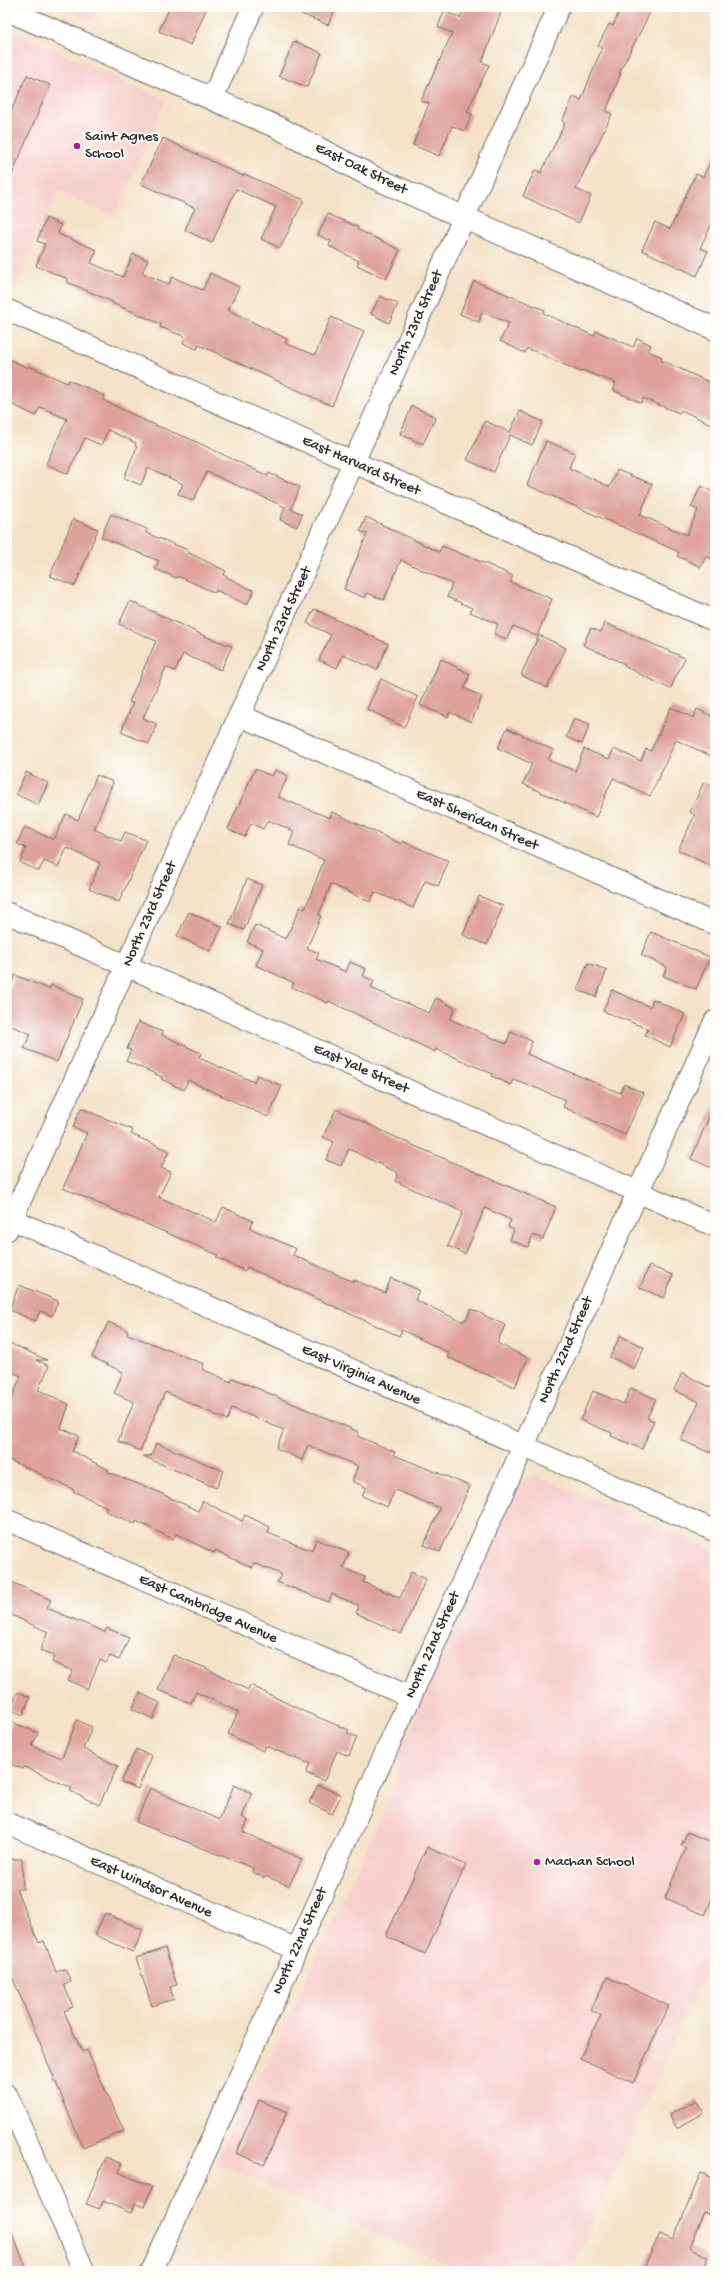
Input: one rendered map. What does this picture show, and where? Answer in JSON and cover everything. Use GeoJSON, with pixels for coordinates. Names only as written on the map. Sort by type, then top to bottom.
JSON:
{"type":"FeatureCollection","features":[{"type":"Feature","properties":{"kind":"street"},"geometry":{"type":"LineString","coordinates":[[212,99],[253,7]]}},
{"type":"Feature","properties":{"kind":"street","name":"North 23rd Street"},"geometry":{"type":"LineString","coordinates":[[9,1222],[354,464],[463,218],[559,7]]}},
{"type":"Feature","properties":{"kind":"street","name":"East Oak Street"},"geometry":{"type":"LineString","coordinates":[[7,10],[277,127],[373,177],[715,329]]}},
{"type":"Feature","properties":{"kind":"street","name":"East Harvard Street"},"geometry":{"type":"LineString","coordinates":[[7,310],[354,464],[715,621]]}},
{"type":"Feature","properties":{"kind":"street","name":"East Sheridan Street"},"geometry":{"type":"LineString","coordinates":[[239,715],[715,924]]}},
{"type":"Feature","properties":{"kind":"street","name":"East Yale Street"},"geometry":{"type":"LineString","coordinates":[[7,913],[715,1226]]}},
{"type":"Feature","properties":{"kind":"street","name":"North 22nd Street"},"geometry":{"type":"LineString","coordinates":[[152,2271],[637,1191],[715,1021]]}},
{"type":"Feature","properties":{"kind":"street","name":"East Virginia Avenue"},"geometry":{"type":"LineString","coordinates":[[9,1222],[715,1531]]}},
{"type":"Feature","properties":{"kind":"street","name":"East Cambridge Avenue"},"geometry":{"type":"LineString","coordinates":[[7,1520],[410,1697]]}},
{"type":"Feature","properties":{"kind":"street","name":"East Windsor Avenue"},"geometry":{"type":"LineString","coordinates":[[7,1823],[296,1950]]}},
{"type":"Feature","properties":{"kind":"street"},"geometry":{"type":"LineString","coordinates":[[7,2095],[84,2271]]}},
{"type":"Feature","properties":{"kind":"shaded area"},"geometry":{"type":"Polygon","coordinates":[[[60,7],[98,7],[92,21],[60,7]]]}},
{"type":"Feature","properties":{"kind":"shaded area","name":"Saint Agnes School"},"geometry":{"type":"Polygon","coordinates":[[[7,29],[166,100],[115,216],[57,191],[13,293],[7,290],[7,29]]]}},
{"type":"Feature","properties":{"kind":"shaded area","name":"Machan School"},"geometry":{"type":"Polygon","coordinates":[[[536,1475],[715,1552],[715,1949],[571,2271],[462,2271],[216,2163],[249,2086],[267,2066],[396,1783],[398,1754],[414,1723],[418,1708],[518,1486],[526,1477],[536,1475]]]}},
{"type":"Feature","properties":{"kind":"building"},"geometry":{"type":"Polygon","coordinates":[[[170,7],[207,7],[191,45],[159,31],[170,7]]]}},
{"type":"Feature","properties":{"kind":"building"},"geometry":{"type":"Polygon","coordinates":[[[285,7],[336,7],[328,25],[285,7]]]}},
{"type":"Feature","properties":{"kind":"building"},"geometry":{"type":"Polygon","coordinates":[[[465,7],[503,7],[482,62],[489,65],[467,112],[472,114],[465,131],[452,126],[439,156],[413,145],[429,103],[421,101],[452,33],[438,27],[444,11],[460,18],[465,7]]]}},
{"type":"Feature","properties":{"kind":"building"},"geometry":{"type":"Polygon","coordinates":[[[621,7],[653,7],[619,73],[621,73],[606,111],[612,114],[576,189],[591,196],[579,223],[523,196],[535,170],[541,173],[565,123],[562,121],[574,96],[581,100],[602,48],[598,46],[609,24],[613,26],[621,7]]]}},
{"type":"Feature","properties":{"kind":"building"},"geometry":{"type":"Polygon","coordinates":[[[294,41],[322,53],[307,87],[279,76],[294,41]]]}},
{"type":"Feature","properties":{"kind":"building"},"geometry":{"type":"Polygon","coordinates":[[[27,75],[50,85],[7,186],[7,121],[27,75]]]}},
{"type":"Feature","properties":{"kind":"building"},"geometry":{"type":"Polygon","coordinates":[[[163,138],[243,176],[244,174],[304,200],[280,248],[261,239],[276,207],[236,189],[212,243],[185,230],[195,208],[141,184],[163,138]]]}},
{"type":"Feature","properties":{"kind":"building"},"geometry":{"type":"Polygon","coordinates":[[[715,152],[715,217],[700,248],[708,251],[697,276],[642,250],[655,222],[670,229],[696,174],[703,177],[715,152]]]}},
{"type":"Feature","properties":{"kind":"building"},"geometry":{"type":"Polygon","coordinates":[[[328,214],[358,227],[357,229],[400,250],[386,279],[357,265],[359,261],[329,246],[331,241],[318,235],[328,214]]]}},
{"type":"Feature","properties":{"kind":"building"},"geometry":{"type":"Polygon","coordinates":[[[46,218],[61,225],[58,234],[97,250],[91,263],[123,277],[133,254],[148,260],[142,273],[169,284],[172,277],[203,290],[210,273],[239,287],[228,310],[287,339],[285,343],[315,355],[331,317],[364,331],[332,406],[199,345],[197,349],[183,343],[185,337],[160,327],[161,324],[67,282],[68,279],[36,266],[45,244],[37,241],[46,218]]]}},
{"type":"Feature","properties":{"kind":"building"},"geometry":{"type":"Polygon","coordinates":[[[474,281],[545,310],[543,313],[594,336],[596,331],[633,347],[637,338],[651,345],[648,351],[662,357],[661,360],[715,385],[715,426],[681,410],[679,413],[643,398],[641,403],[613,390],[616,383],[582,370],[581,372],[527,348],[525,353],[500,341],[509,323],[482,312],[479,322],[460,314],[474,281]]]}},
{"type":"Feature","properties":{"kind":"building"},"geometry":{"type":"Polygon","coordinates":[[[380,296],[398,304],[389,323],[371,314],[380,296]]]}},
{"type":"Feature","properties":{"kind":"building"},"geometry":{"type":"Polygon","coordinates":[[[7,358],[67,383],[69,380],[105,396],[103,400],[146,421],[184,436],[268,476],[269,473],[300,487],[291,509],[302,514],[297,527],[280,520],[285,507],[207,472],[193,501],[178,494],[183,484],[148,468],[141,485],[124,478],[137,447],[135,446],[136,443],[108,430],[101,445],[85,438],[68,474],[46,464],[67,419],[40,407],[36,416],[7,402],[7,358]]]}},
{"type":"Feature","properties":{"kind":"building"},"geometry":{"type":"Polygon","coordinates":[[[412,406],[436,417],[423,444],[400,434],[412,406]]]}},
{"type":"Feature","properties":{"kind":"building"},"geometry":{"type":"Polygon","coordinates":[[[520,411],[543,422],[532,445],[510,435],[494,472],[467,460],[485,421],[510,432],[520,411]]]}},
{"type":"Feature","properties":{"kind":"building"},"geometry":{"type":"Polygon","coordinates":[[[546,441],[575,453],[569,468],[610,487],[617,470],[652,484],[640,515],[687,535],[698,510],[691,507],[701,486],[715,493],[715,560],[706,556],[701,567],[677,556],[679,552],[527,485],[546,441]]]}},
{"type":"Feature","properties":{"kind":"building"},"geometry":{"type":"Polygon","coordinates":[[[111,514],[147,529],[146,533],[188,550],[187,552],[226,571],[223,575],[254,591],[247,605],[216,590],[215,593],[178,576],[177,578],[155,569],[159,561],[101,537],[111,514]]]}},
{"type":"Feature","properties":{"kind":"building"},"geometry":{"type":"Polygon","coordinates":[[[366,517],[439,552],[442,546],[491,566],[513,576],[510,582],[552,599],[537,636],[513,626],[507,639],[494,634],[498,624],[470,612],[472,608],[447,597],[452,584],[401,560],[384,600],[367,593],[365,598],[344,589],[367,534],[360,531],[366,517]]]}},
{"type":"Feature","properties":{"kind":"building"},"geometry":{"type":"Polygon","coordinates":[[[73,519],[98,529],[75,586],[50,576],[73,519]]]}},
{"type":"Feature","properties":{"kind":"building"},"geometry":{"type":"Polygon","coordinates":[[[130,601],[209,638],[232,646],[221,670],[183,654],[175,671],[166,667],[143,718],[157,724],[149,744],[121,732],[133,703],[129,702],[156,641],[119,624],[130,601]]]}},
{"type":"Feature","properties":{"kind":"building"},"geometry":{"type":"Polygon","coordinates":[[[314,609],[388,644],[377,670],[343,655],[337,668],[319,660],[331,635],[307,623],[314,609]]]}},
{"type":"Feature","properties":{"kind":"building"},"geometry":{"type":"Polygon","coordinates":[[[605,623],[685,658],[670,689],[624,666],[625,664],[583,645],[591,628],[601,632],[605,623]]]}},
{"type":"Feature","properties":{"kind":"building"},"geometry":{"type":"Polygon","coordinates":[[[539,635],[566,648],[547,688],[521,675],[539,635]]]}},
{"type":"Feature","properties":{"kind":"building"},"geometry":{"type":"Polygon","coordinates":[[[441,659],[470,674],[464,688],[482,697],[471,722],[450,712],[448,717],[420,705],[441,659]]]}},
{"type":"Feature","properties":{"kind":"building"},"geometry":{"type":"Polygon","coordinates":[[[381,679],[418,697],[404,727],[367,709],[381,679]]]}},
{"type":"Feature","properties":{"kind":"building"},"geometry":{"type":"Polygon","coordinates":[[[671,707],[694,718],[697,709],[715,718],[715,748],[711,756],[676,740],[650,796],[613,778],[596,817],[523,784],[532,764],[498,748],[507,728],[553,750],[548,760],[575,771],[584,749],[609,759],[614,749],[641,761],[646,749],[651,751],[671,707]]]}},
{"type":"Feature","properties":{"kind":"building"},"geometry":{"type":"Polygon","coordinates":[[[574,718],[590,724],[582,744],[566,737],[574,718]]]}},
{"type":"Feature","properties":{"kind":"building"},"geometry":{"type":"Polygon","coordinates":[[[255,769],[272,776],[275,770],[288,776],[278,797],[330,818],[332,812],[401,844],[402,841],[449,861],[438,886],[425,881],[413,908],[375,892],[370,902],[331,884],[319,915],[321,916],[307,948],[319,953],[316,959],[346,972],[350,962],[366,969],[363,976],[374,981],[371,988],[429,1013],[436,998],[455,1008],[450,1019],[506,1044],[511,1032],[532,1041],[527,1054],[620,1093],[624,1084],[644,1093],[625,1135],[563,1107],[566,1100],[513,1079],[511,1085],[492,1076],[493,1074],[436,1049],[435,1052],[329,1001],[328,1003],[292,987],[294,983],[256,965],[263,949],[247,942],[255,925],[286,939],[300,907],[305,909],[324,860],[289,845],[294,831],[268,820],[263,829],[251,823],[245,837],[228,829],[255,769]]]}},
{"type":"Feature","properties":{"kind":"building"},"geometry":{"type":"Polygon","coordinates":[[[26,772],[48,783],[38,805],[16,794],[26,772]]]}},
{"type":"Feature","properties":{"kind":"building"},"geometry":{"type":"Polygon","coordinates":[[[97,775],[113,782],[94,829],[121,841],[125,832],[146,840],[119,902],[89,889],[100,863],[67,848],[58,867],[44,861],[39,871],[20,863],[26,848],[17,844],[25,827],[54,840],[66,814],[78,820],[97,775]]]}},
{"type":"Feature","properties":{"kind":"building"},"geometry":{"type":"Polygon","coordinates":[[[704,782],[715,788],[715,868],[678,850],[695,815],[690,812],[704,782]]]}},
{"type":"Feature","properties":{"kind":"building"},"geometry":{"type":"Polygon","coordinates":[[[247,879],[262,885],[244,930],[229,924],[247,879]]]}},
{"type":"Feature","properties":{"kind":"building"},"geometry":{"type":"Polygon","coordinates":[[[479,896],[503,906],[487,945],[463,935],[479,896]]]}},
{"type":"Feature","properties":{"kind":"building"},"geometry":{"type":"Polygon","coordinates":[[[189,912],[222,927],[210,951],[177,936],[189,912]]]}},
{"type":"Feature","properties":{"kind":"building"},"geometry":{"type":"Polygon","coordinates":[[[651,932],[710,957],[696,989],[663,976],[667,967],[641,955],[651,932]]]}},
{"type":"Feature","properties":{"kind":"building"},"geometry":{"type":"Polygon","coordinates":[[[588,963],[607,970],[596,997],[577,990],[588,963]]]}},
{"type":"Feature","properties":{"kind":"building"},"geometry":{"type":"Polygon","coordinates":[[[15,975],[49,989],[51,985],[83,999],[57,1062],[24,1048],[31,1034],[7,1024],[7,995],[15,975]]]}},
{"type":"Feature","properties":{"kind":"building"},"geometry":{"type":"Polygon","coordinates":[[[612,990],[650,1007],[653,999],[685,1014],[670,1047],[645,1035],[648,1029],[603,1011],[612,990]]]}},
{"type":"Feature","properties":{"kind":"building"},"geometry":{"type":"Polygon","coordinates":[[[138,1022],[163,1032],[162,1035],[201,1053],[199,1058],[254,1082],[257,1075],[282,1086],[268,1117],[188,1080],[184,1090],[161,1079],[162,1077],[126,1061],[131,1050],[127,1049],[138,1022]]]}},
{"type":"Feature","properties":{"kind":"building"},"geometry":{"type":"Polygon","coordinates":[[[715,1103],[715,1169],[691,1159],[715,1103]]]}},
{"type":"Feature","properties":{"kind":"building"},"geometry":{"type":"Polygon","coordinates":[[[81,1108],[133,1130],[131,1134],[169,1151],[161,1168],[171,1172],[159,1197],[216,1222],[223,1207],[253,1221],[250,1228],[296,1249],[293,1255],[354,1282],[354,1280],[385,1293],[391,1278],[419,1290],[415,1300],[463,1322],[464,1319],[466,1320],[471,1309],[505,1325],[497,1343],[528,1358],[515,1387],[447,1357],[449,1353],[402,1330],[399,1336],[247,1267],[245,1271],[216,1257],[218,1255],[63,1188],[87,1133],[73,1127],[81,1108]]]}},
{"type":"Feature","properties":{"kind":"building"},"geometry":{"type":"Polygon","coordinates":[[[336,1109],[408,1143],[556,1207],[543,1239],[533,1235],[528,1247],[510,1240],[514,1230],[508,1227],[511,1220],[485,1208],[465,1254],[448,1246],[463,1212],[395,1181],[398,1173],[349,1149],[341,1166],[326,1160],[334,1142],[323,1137],[336,1109]]]}},
{"type":"Feature","properties":{"kind":"building"},"geometry":{"type":"Polygon","coordinates":[[[649,1266],[673,1275],[664,1298],[640,1288],[649,1266]]]}},
{"type":"Feature","properties":{"kind":"building"},"geometry":{"type":"Polygon","coordinates":[[[19,1285],[58,1301],[52,1316],[40,1311],[36,1321],[9,1310],[19,1285]]]}},
{"type":"Feature","properties":{"kind":"building"},"geometry":{"type":"Polygon","coordinates":[[[108,1322],[128,1331],[127,1334],[204,1364],[202,1369],[231,1382],[233,1378],[359,1432],[357,1436],[395,1452],[394,1455],[470,1486],[440,1552],[424,1545],[440,1508],[395,1490],[387,1507],[362,1496],[366,1487],[352,1481],[358,1466],[308,1445],[302,1460],[276,1448],[284,1430],[232,1408],[227,1420],[165,1392],[140,1451],[118,1441],[134,1402],[114,1393],[123,1372],[92,1357],[108,1322]]]}},
{"type":"Feature","properties":{"kind":"building"},"geometry":{"type":"Polygon","coordinates":[[[620,1336],[644,1347],[634,1369],[610,1357],[620,1336]]]}},
{"type":"Feature","properties":{"kind":"building"},"geometry":{"type":"Polygon","coordinates":[[[7,1342],[47,1360],[36,1360],[49,1366],[38,1390],[69,1404],[61,1428],[79,1436],[72,1451],[109,1470],[108,1472],[156,1491],[198,1511],[203,1501],[242,1521],[245,1515],[270,1527],[268,1533],[312,1551],[316,1539],[349,1553],[343,1568],[365,1577],[363,1582],[400,1598],[411,1572],[426,1579],[401,1634],[356,1613],[359,1606],[332,1594],[329,1602],[277,1582],[281,1574],[254,1563],[252,1568],[215,1550],[214,1553],[176,1534],[173,1539],[136,1521],[135,1524],[105,1511],[107,1507],[73,1491],[73,1489],[7,1459],[7,1409],[21,1376],[7,1370],[7,1342]]]}},
{"type":"Feature","properties":{"kind":"building"},"geometry":{"type":"Polygon","coordinates":[[[682,1373],[715,1390],[715,1443],[710,1453],[681,1440],[699,1402],[674,1390],[682,1373]]]}},
{"type":"Feature","properties":{"kind":"building"},"geometry":{"type":"Polygon","coordinates":[[[631,1388],[656,1399],[647,1418],[654,1421],[642,1449],[611,1436],[612,1433],[580,1420],[593,1391],[624,1404],[631,1388]]]}},
{"type":"Feature","properties":{"kind":"building"},"geometry":{"type":"Polygon","coordinates":[[[156,1443],[224,1471],[216,1488],[143,1456],[151,1456],[156,1443]]]}},
{"type":"Feature","properties":{"kind":"building"},"geometry":{"type":"Polygon","coordinates":[[[7,1580],[51,1600],[47,1608],[105,1632],[107,1628],[129,1638],[119,1660],[110,1656],[106,1663],[100,1660],[87,1689],[68,1680],[73,1671],[52,1662],[54,1656],[40,1650],[48,1632],[7,1613],[7,1580]]]}},
{"type":"Feature","properties":{"kind":"building"},"geometry":{"type":"Polygon","coordinates":[[[173,1655],[206,1668],[248,1690],[250,1685],[305,1712],[349,1730],[347,1733],[357,1737],[349,1756],[337,1751],[324,1781],[306,1773],[310,1764],[265,1746],[263,1751],[228,1734],[238,1712],[196,1692],[191,1703],[158,1690],[173,1655]]]}},
{"type":"Feature","properties":{"kind":"building"},"geometry":{"type":"Polygon","coordinates":[[[18,1692],[30,1697],[23,1715],[10,1709],[18,1692]]]}},
{"type":"Feature","properties":{"kind":"building"},"geometry":{"type":"Polygon","coordinates":[[[140,1693],[160,1703],[153,1719],[132,1709],[140,1693]]]}},
{"type":"Feature","properties":{"kind":"building"},"geometry":{"type":"Polygon","coordinates":[[[77,1720],[92,1727],[83,1749],[118,1766],[99,1805],[70,1791],[72,1788],[24,1767],[23,1769],[7,1763],[7,1735],[12,1722],[38,1733],[32,1746],[62,1758],[77,1720]]]}},
{"type":"Feature","properties":{"kind":"building"},"geometry":{"type":"Polygon","coordinates":[[[136,1749],[152,1756],[138,1789],[121,1782],[136,1749]]]}},
{"type":"Feature","properties":{"kind":"building"},"geometry":{"type":"Polygon","coordinates":[[[234,1785],[252,1793],[242,1817],[248,1820],[243,1832],[302,1859],[289,1886],[266,1876],[265,1878],[252,1872],[253,1868],[136,1822],[150,1788],[219,1820],[234,1785]]]}},
{"type":"Feature","properties":{"kind":"building"},"geometry":{"type":"Polygon","coordinates":[[[318,1785],[341,1795],[332,1814],[309,1803],[318,1785]]]}},
{"type":"Feature","properties":{"kind":"building"},"geometry":{"type":"Polygon","coordinates":[[[687,1832],[715,1844],[715,1892],[705,1915],[665,1898],[686,1848],[681,1846],[687,1832]]]}},
{"type":"Feature","properties":{"kind":"building"},"geometry":{"type":"Polygon","coordinates":[[[427,1847],[466,1865],[425,1954],[386,1936],[427,1847]]]}},
{"type":"Feature","properties":{"kind":"building"},"geometry":{"type":"Polygon","coordinates":[[[7,1859],[22,1859],[23,1889],[16,1889],[39,1943],[44,1941],[56,1972],[65,1969],[71,1982],[64,1985],[73,2007],[64,2011],[82,2052],[87,2050],[124,2131],[83,2148],[7,1964],[7,1859]]]}},
{"type":"Feature","properties":{"kind":"building"},"geometry":{"type":"Polygon","coordinates":[[[105,1913],[143,1930],[133,1952],[95,1935],[105,1913]]]}},
{"type":"Feature","properties":{"kind":"building"},"geometry":{"type":"Polygon","coordinates":[[[165,1948],[177,1985],[170,1987],[174,1999],[152,2006],[136,1958],[165,1948]]]}},
{"type":"Feature","properties":{"kind":"building"},"geometry":{"type":"Polygon","coordinates":[[[607,1977],[669,2006],[633,2083],[580,2058],[601,2015],[591,2010],[607,1977]]]}},
{"type":"Feature","properties":{"kind":"building"},"geometry":{"type":"Polygon","coordinates":[[[259,2100],[287,2112],[264,2165],[236,2153],[259,2100]]]}},
{"type":"Feature","properties":{"kind":"building"},"geometry":{"type":"Polygon","coordinates":[[[696,2100],[704,2113],[677,2128],[669,2115],[696,2100]]]}},
{"type":"Feature","properties":{"kind":"building"},"geometry":{"type":"Polygon","coordinates":[[[106,2157],[122,2164],[118,2172],[152,2187],[144,2207],[135,2203],[131,2213],[103,2201],[100,2209],[86,2204],[106,2157]]]}},
{"type":"Feature","properties":{"kind":"building"},"geometry":{"type":"Polygon","coordinates":[[[701,2173],[715,2179],[715,2217],[704,2213],[689,2247],[708,2257],[702,2271],[642,2271],[660,2234],[673,2240],[701,2173]]]}},
{"type":"Feature","properties":{"kind":"building"},"geometry":{"type":"Polygon","coordinates":[[[7,2222],[28,2271],[7,2271],[7,2222]]]}},
{"type":"Feature","properties":{"kind":"place","name":"Saint Agnes School"},"geometry":{"type":"Point","coordinates":[77,146]}},
{"type":"Feature","properties":{"kind":"place","name":"Machan School"},"geometry":{"type":"Point","coordinates":[537,1862]}}]}
